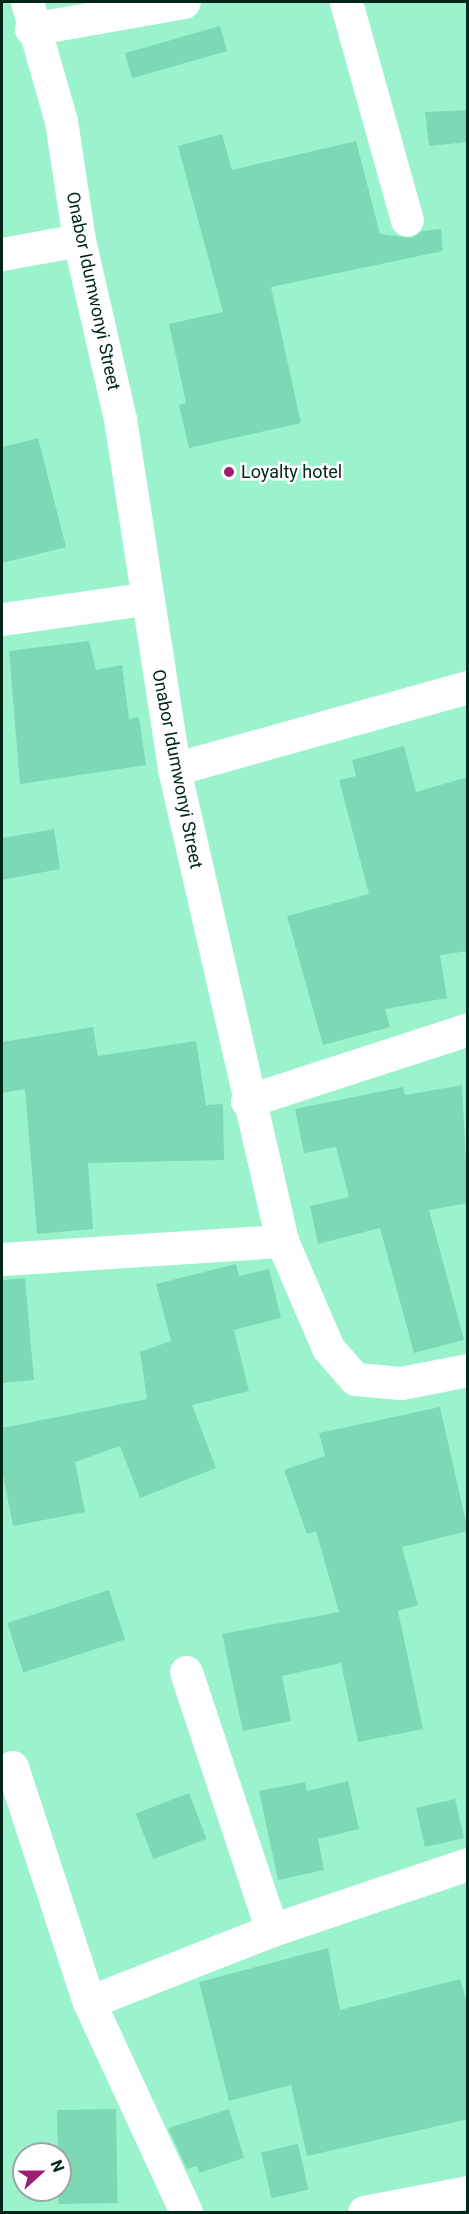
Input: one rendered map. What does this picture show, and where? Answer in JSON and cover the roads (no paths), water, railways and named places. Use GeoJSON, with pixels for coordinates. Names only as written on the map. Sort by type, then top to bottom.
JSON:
{"type":"FeatureCollection","features":[{"type":"Feature","properties":{"kind":"street"},"geometry":{"type":"LineString","coordinates":[[29,15],[184,2]]}},
{"type":"Feature","properties":{"kind":"street"},"geometry":{"type":"LineString","coordinates":[[346,2],[406,220]]}},
{"type":"Feature","properties":{"kind":"street","name":"Onabor Idumwonyi Street"},"geometry":{"type":"LineString","coordinates":[[29,15],[61,121],[79,240],[120,419],[145,599],[174,769],[247,1101],[282,1241],[328,1348],[355,1379],[401,1383],[468,1370]]}},
{"type":"Feature","properties":{"kind":"street"},"geometry":{"type":"LineString","coordinates":[[2,254],[79,240]]}},
{"type":"Feature","properties":{"kind":"street"},"geometry":{"type":"LineString","coordinates":[[2,619],[145,599]]}},
{"type":"Feature","properties":{"kind":"street"},"geometry":{"type":"LineString","coordinates":[[174,769],[468,687]]}},
{"type":"Feature","properties":{"kind":"street"},"geometry":{"type":"LineString","coordinates":[[247,1101],[468,1029]]}},
{"type":"Feature","properties":{"kind":"street"},"geometry":{"type":"LineString","coordinates":[[2,1259],[282,1241]]}},
{"type":"Feature","properties":{"kind":"street"},"geometry":{"type":"LineString","coordinates":[[186,1672],[272,1930]]}},
{"type":"Feature","properties":{"kind":"street"},"geometry":{"type":"LineString","coordinates":[[12,1767],[89,2002],[186,2212]]}},
{"type":"Feature","properties":{"kind":"street"},"geometry":{"type":"LineString","coordinates":[[89,2002],[272,1930],[468,1864]]}},
{"type":"Feature","properties":{"kind":"street"},"geometry":{"type":"LineString","coordinates":[[364,2212],[468,2192]]}},
{"type":"Feature","properties":{"kind":"place","name":"Loyalty hotel"},"geometry":{"type":"Point","coordinates":[229,472]}}]}
